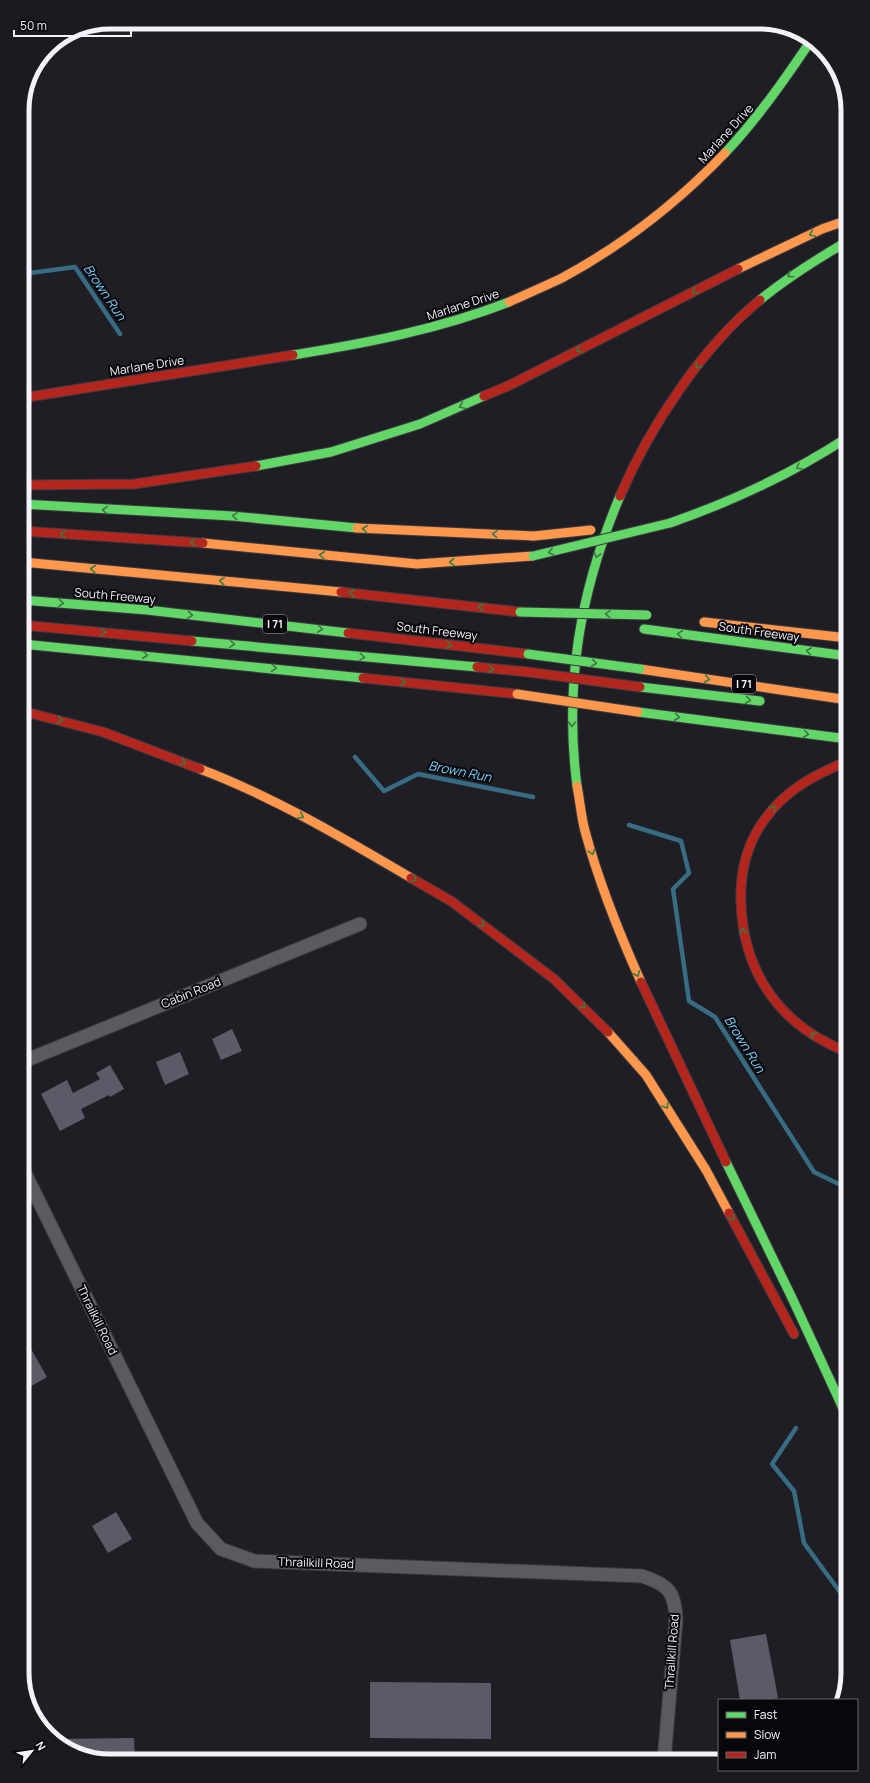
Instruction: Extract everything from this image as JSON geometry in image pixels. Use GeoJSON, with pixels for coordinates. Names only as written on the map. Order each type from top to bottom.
{"type":"FeatureCollection","features":[{"type":"Feature","properties":{"kind":"main road","name":"Marlane Drive"},"geometry":{"type":"LineString","coordinates":[[29,397],[321,350],[398,336],[452,322],[523,297],[597,257],[640,229],[692,187],[712,169],[764,111],[792,73],[808,45]]}},
{"type":"Feature","properties":{"kind":"main road"},"geometry":{"type":"LineString","coordinates":[[29,485],[134,484],[248,468],[331,452],[413,427],[510,385],[761,257],[822,229],[841,222]]}},
{"type":"Feature","properties":{"kind":"main road"},"geometry":{"type":"LineString","coordinates":[[841,245],[817,257],[786,278],[754,304],[728,329],[664,412],[626,479],[601,542],[581,616],[573,676],[572,748],[584,828],[615,921],[659,1024],[820,1355],[841,1403]]}},
{"type":"Feature","properties":{"kind":"main road"},"geometry":{"type":"LineString","coordinates":[[29,531],[196,542],[417,564],[533,556],[670,523],[730,501],[788,473],[841,441]]}},
{"type":"Feature","properties":{"kind":"main road"},"geometry":{"type":"LineString","coordinates":[[29,504],[232,516],[377,530],[534,536],[670,523]]}},
{"type":"Feature","properties":{"kind":"main road","name":"South Freeway"},"geometry":{"type":"LineString","coordinates":[[29,563],[315,589],[605,623]]}},
{"type":"Feature","properties":{"kind":"main road","name":"South Freeway"},"geometry":{"type":"LineString","coordinates":[[29,601],[154,611],[528,654],[841,699]]}},
{"type":"Feature","properties":{"kind":"main road"},"geometry":{"type":"LineString","coordinates":[[520,612],[651,616]]}},
{"type":"Feature","properties":{"kind":"main road"},"geometry":{"type":"LineString","coordinates":[[693,620],[841,637]]}},
{"type":"Feature","properties":{"kind":"main road"},"geometry":{"type":"LineString","coordinates":[[29,626],[528,672],[771,703]]}},
{"type":"Feature","properties":{"kind":"main road","name":"South Freeway"},"geometry":{"type":"LineString","coordinates":[[640,628],[841,655]]}},
{"type":"Feature","properties":{"kind":"main road"},"geometry":{"type":"LineString","coordinates":[[29,645],[145,655],[517,694],[638,712],[841,738]]}},
{"type":"Feature","properties":{"kind":"main road"},"geometry":{"type":"LineString","coordinates":[[29,712],[103,732],[240,784],[348,840],[451,901],[554,979],[600,1023],[646,1075],[706,1170],[797,1339]]}},
{"type":"Feature","properties":{"kind":"main road"},"geometry":{"type":"LineString","coordinates":[[841,763],[827,768],[808,779],[777,803],[764,820],[752,840],[744,859],[739,901],[744,942],[751,964],[762,983],[790,1017],[805,1030],[820,1041],[841,1049]]}},
{"type":"Feature","properties":{"kind":"main road"},"geometry":{"type":"LineString","coordinates":[[820,1381],[841,1418]]}},
{"type":"Feature","properties":{"kind":"street","name":"Cabin Road"},"geometry":{"type":"LineString","coordinates":[[29,1059],[360,924]]}},
{"type":"Feature","properties":{"kind":"street","name":"Thrailkill Road"},"geometry":{"type":"LineString","coordinates":[[29,1182],[196,1523],[221,1549],[238,1556],[254,1560],[642,1576],[658,1581],[670,1591],[675,1602],[676,1620],[665,1754]]}},
{"type":"Feature","properties":{"kind":"building"},"geometry":{"type":"Polygon","coordinates":[[[232,1029],[242,1051],[221,1060],[212,1039],[232,1029]]]}},
{"type":"Feature","properties":{"kind":"building"},"geometry":{"type":"Polygon","coordinates":[[[180,1052],[189,1074],[165,1085],[156,1062],[180,1052]]]}},
{"type":"Feature","properties":{"kind":"building"},"geometry":{"type":"Polygon","coordinates":[[[110,1065],[124,1089],[110,1097],[109,1095],[81,1109],[85,1118],[60,1131],[41,1094],[67,1080],[73,1093],[100,1079],[96,1073],[110,1065]]]}},
{"type":"Feature","properties":{"kind":"building"},"geometry":{"type":"Polygon","coordinates":[[[29,1345],[47,1377],[29,1387],[29,1345]]]}},
{"type":"Feature","properties":{"kind":"building"},"geometry":{"type":"Polygon","coordinates":[[[116,1512],[132,1539],[108,1553],[92,1526],[116,1512]]]}},
{"type":"Feature","properties":{"kind":"building"},"geometry":{"type":"Polygon","coordinates":[[[766,1634],[778,1698],[740,1699],[730,1640],[766,1634]]]}},
{"type":"Feature","properties":{"kind":"building"},"geometry":{"type":"Polygon","coordinates":[[[370,1682],[491,1683],[491,1739],[370,1738],[370,1682]]]}},
{"type":"Feature","properties":{"kind":"building"},"geometry":{"type":"Polygon","coordinates":[[[134,1738],[135,1754],[105,1754],[84,1750],[74,1746],[64,1739],[134,1738]]]}},
{"type":"Feature","properties":{"kind":"waterway","name":"Brown Run"},"geometry":{"type":"LineString","coordinates":[[29,273],[75,267],[120,334]]}},
{"type":"Feature","properties":{"kind":"waterway","name":"Brown Run"},"geometry":{"type":"LineString","coordinates":[[355,757],[384,791],[418,774],[533,797]]}},
{"type":"Feature","properties":{"kind":"waterway","name":"Brown Run"},"geometry":{"type":"LineString","coordinates":[[629,825],[681,841],[689,873],[673,889],[689,1001],[715,1017],[814,1172],[841,1185]]}},
{"type":"Feature","properties":{"kind":"waterway","name":"Brown Run"},"geometry":{"type":"LineString","coordinates":[[796,1428],[772,1464],[794,1491],[804,1543],[841,1593]]}},
{"type":"Feature","properties":{"kind":"traffic: fast"},"geometry":{"type":"LineString","coordinates":[[725,153],[760,112],[808,45]]}},
{"type":"Feature","properties":{"kind":"traffic: fast"},"geometry":{"type":"LineString","coordinates":[[760,300],[803,269],[841,245]]}},
{"type":"Feature","properties":{"kind":"traffic: fast"},"geometry":{"type":"LineString","coordinates":[[293,355],[403,334],[457,320],[509,302]]}},
{"type":"Feature","properties":{"kind":"traffic: fast"},"geometry":{"type":"LineString","coordinates":[[256,466],[331,452],[420,424],[484,396]]}},
{"type":"Feature","properties":{"kind":"traffic: fast"},"geometry":{"type":"LineString","coordinates":[[670,523],[762,486],[784,475],[841,441]]}},
{"type":"Feature","properties":{"kind":"traffic: fast"},"geometry":{"type":"LineString","coordinates":[[577,786],[573,748],[573,711],[574,674],[579,638],[585,603],[595,567],[606,532],[620,496]]}},
{"type":"Feature","properties":{"kind":"traffic: fast"},"geometry":{"type":"LineString","coordinates":[[29,504],[232,516],[357,528]]}},
{"type":"Feature","properties":{"kind":"traffic: fast"},"geometry":{"type":"LineString","coordinates":[[533,556],[670,523]]}},
{"type":"Feature","properties":{"kind":"traffic: fast"},"geometry":{"type":"LineString","coordinates":[[29,601],[147,610],[348,633]]}},
{"type":"Feature","properties":{"kind":"traffic: fast"},"geometry":{"type":"LineString","coordinates":[[520,612],[647,615]]}},
{"type":"Feature","properties":{"kind":"traffic: fast"},"geometry":{"type":"LineString","coordinates":[[644,629],[841,655]]}},
{"type":"Feature","properties":{"kind":"traffic: fast"},"geometry":{"type":"LineString","coordinates":[[192,641],[477,667]]}},
{"type":"Feature","properties":{"kind":"traffic: fast"},"geometry":{"type":"LineString","coordinates":[[29,645],[363,678]]}},
{"type":"Feature","properties":{"kind":"traffic: fast"},"geometry":{"type":"LineString","coordinates":[[528,654],[640,669]]}},
{"type":"Feature","properties":{"kind":"traffic: fast"},"geometry":{"type":"LineString","coordinates":[[640,687],[760,701]]}},
{"type":"Feature","properties":{"kind":"traffic: fast"},"geometry":{"type":"LineString","coordinates":[[638,712],[841,738]]}},
{"type":"Feature","properties":{"kind":"traffic: fast"},"geometry":{"type":"LineString","coordinates":[[726,1162],[793,1300],[841,1404]]}},
{"type":"Feature","properties":{"kind":"traffic: slow"},"geometry":{"type":"LineString","coordinates":[[509,302],[562,278],[628,237],[688,189],[725,153]]}},
{"type":"Feature","properties":{"kind":"traffic: slow"},"geometry":{"type":"LineString","coordinates":[[738,269],[822,229],[841,222]]}},
{"type":"Feature","properties":{"kind":"traffic: slow"},"geometry":{"type":"LineString","coordinates":[[357,528],[534,536]]}},
{"type":"Feature","properties":{"kind":"traffic: slow"},"geometry":{"type":"LineString","coordinates":[[534,536],[591,530]]}},
{"type":"Feature","properties":{"kind":"traffic: slow"},"geometry":{"type":"LineString","coordinates":[[203,543],[417,564],[533,556]]}},
{"type":"Feature","properties":{"kind":"traffic: slow"},"geometry":{"type":"LineString","coordinates":[[29,563],[341,592]]}},
{"type":"Feature","properties":{"kind":"traffic: slow"},"geometry":{"type":"LineString","coordinates":[[704,622],[841,637]]}},
{"type":"Feature","properties":{"kind":"traffic: slow"},"geometry":{"type":"LineString","coordinates":[[640,669],[841,699]]}},
{"type":"Feature","properties":{"kind":"traffic: slow"},"geometry":{"type":"LineString","coordinates":[[517,694],[638,712]]}},
{"type":"Feature","properties":{"kind":"traffic: slow"},"geometry":{"type":"LineString","coordinates":[[200,769],[228,780],[281,805],[334,833],[411,878]]}},
{"type":"Feature","properties":{"kind":"traffic: slow"},"geometry":{"type":"LineString","coordinates":[[577,786],[584,825],[603,889],[641,982]]}},
{"type":"Feature","properties":{"kind":"traffic: slow"},"geometry":{"type":"LineString","coordinates":[[608,1032],[646,1075],[706,1170],[729,1213]]}},
{"type":"Feature","properties":{"kind":"traffic: jam"},"geometry":{"type":"LineString","coordinates":[[484,396],[510,385],[738,269]]}},
{"type":"Feature","properties":{"kind":"traffic: jam"},"geometry":{"type":"LineString","coordinates":[[620,496],[646,443],[679,390],[718,341],[760,300]]}},
{"type":"Feature","properties":{"kind":"traffic: jam"},"geometry":{"type":"LineString","coordinates":[[29,397],[293,355]]}},
{"type":"Feature","properties":{"kind":"traffic: jam"},"geometry":{"type":"LineString","coordinates":[[29,485],[134,484],[256,466]]}},
{"type":"Feature","properties":{"kind":"traffic: jam"},"geometry":{"type":"LineString","coordinates":[[29,531],[203,543]]}},
{"type":"Feature","properties":{"kind":"traffic: jam"},"geometry":{"type":"LineString","coordinates":[[341,592],[520,612]]}},
{"type":"Feature","properties":{"kind":"traffic: jam"},"geometry":{"type":"LineString","coordinates":[[29,626],[192,641]]}},
{"type":"Feature","properties":{"kind":"traffic: jam"},"geometry":{"type":"LineString","coordinates":[[348,633],[528,654]]}},
{"type":"Feature","properties":{"kind":"traffic: jam"},"geometry":{"type":"LineString","coordinates":[[477,667],[528,672]]}},
{"type":"Feature","properties":{"kind":"traffic: jam"},"geometry":{"type":"LineString","coordinates":[[528,672],[640,687]]}},
{"type":"Feature","properties":{"kind":"traffic: jam"},"geometry":{"type":"LineString","coordinates":[[363,678],[517,694]]}},
{"type":"Feature","properties":{"kind":"traffic: jam"},"geometry":{"type":"LineString","coordinates":[[29,713],[103,732],[200,769]]}},
{"type":"Feature","properties":{"kind":"traffic: jam"},"geometry":{"type":"LineString","coordinates":[[841,764],[813,777],[792,791],[765,819],[749,848],[743,869],[741,891],[743,928],[749,952],[758,974],[770,994],[785,1012],[803,1028],[824,1041],[841,1049]]}},
{"type":"Feature","properties":{"kind":"traffic: jam"},"geometry":{"type":"LineString","coordinates":[[411,878],[451,901],[554,979],[608,1032]]}},
{"type":"Feature","properties":{"kind":"traffic: jam"},"geometry":{"type":"LineString","coordinates":[[641,982],[726,1162]]}},
{"type":"Feature","properties":{"kind":"traffic: jam"},"geometry":{"type":"LineString","coordinates":[[729,1213],[794,1334]]}}]}
